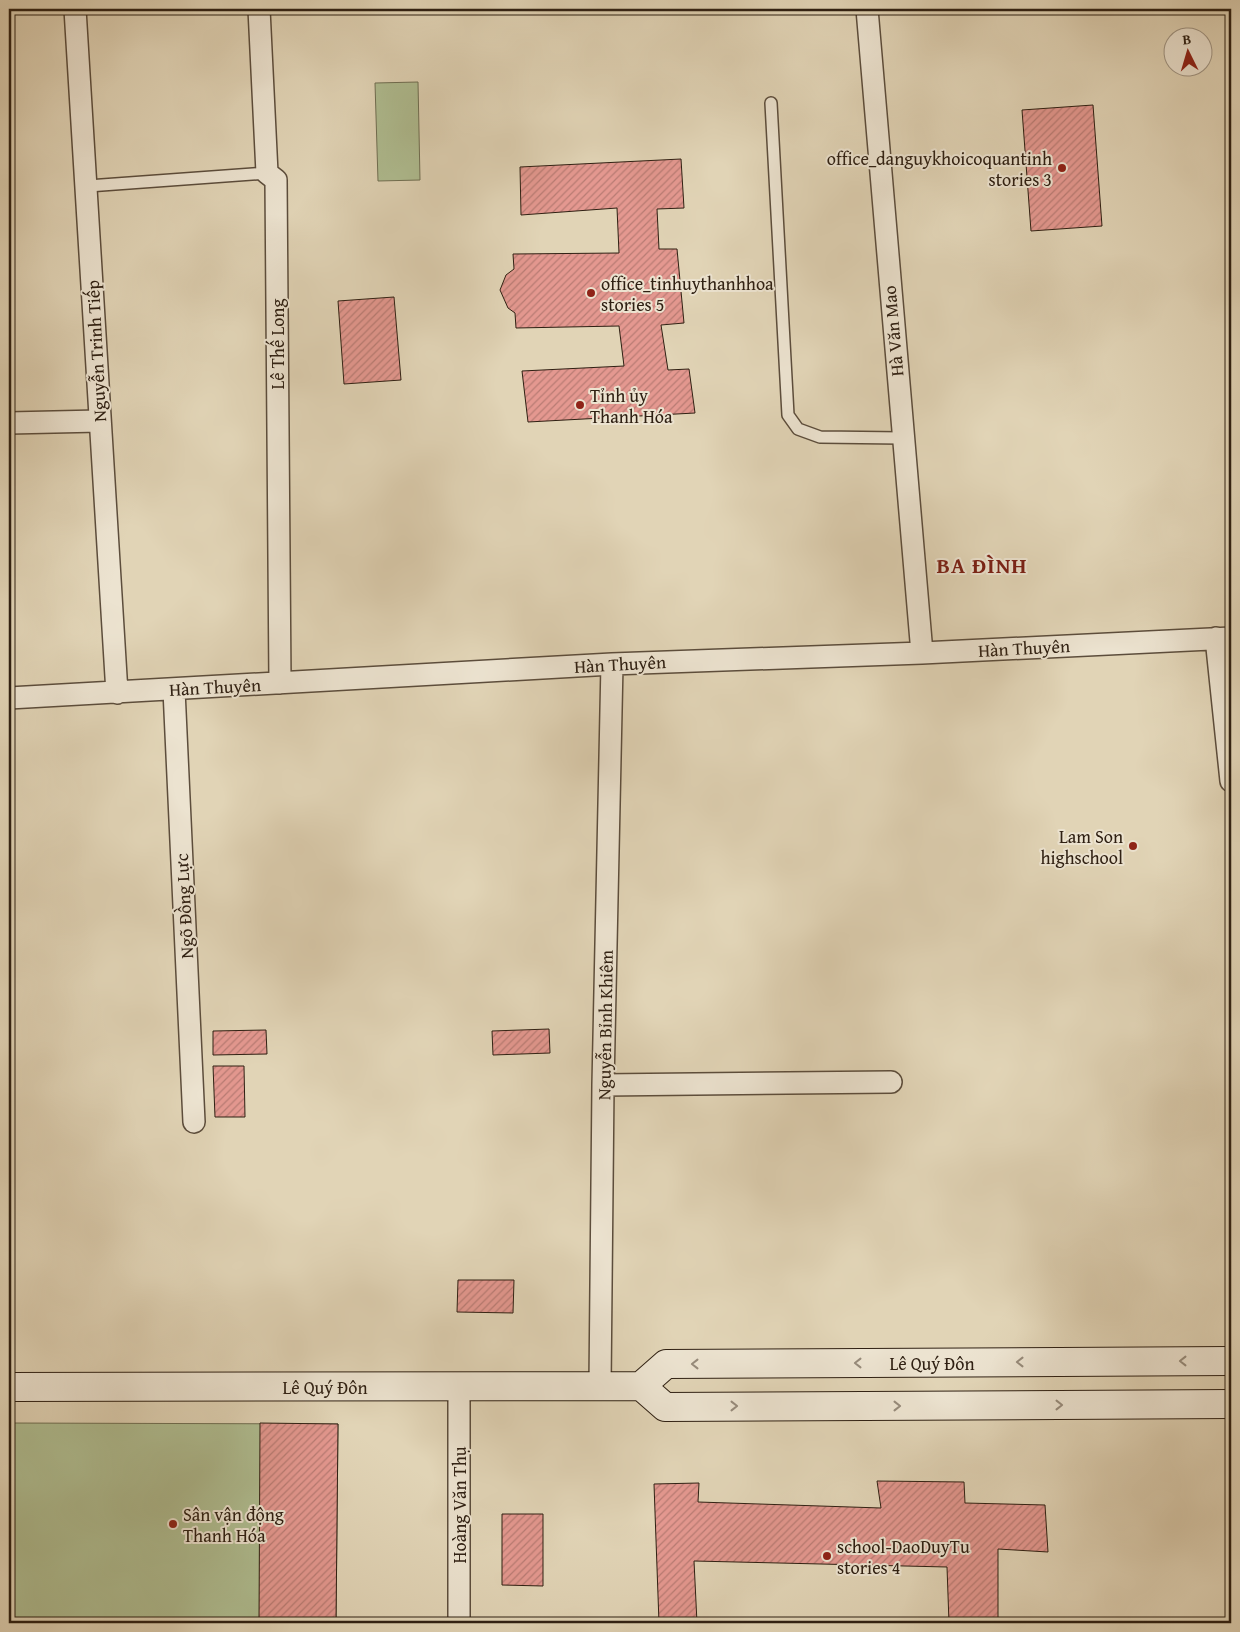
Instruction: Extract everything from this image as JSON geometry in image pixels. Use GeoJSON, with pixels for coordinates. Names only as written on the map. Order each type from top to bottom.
{"type":"FeatureCollection","features":[{"type":"Feature","properties":{"kind":"street","name":"Nguyễn Trinh Tiếp"},"geometry":{"type":"LineString","coordinates":[[76,9],[88,186],[99,422],[117,693]]}},
{"type":"Feature","properties":{"kind":"street","name":"Lê Thế Long"},"geometry":{"type":"LineString","coordinates":[[259,9],[267,173],[276,180],[280,683]]}},
{"type":"Feature","properties":{"kind":"street","name":"Hà Văn Mao"},"geometry":{"type":"LineString","coordinates":[[867,9],[902,438],[922,653]]}},
{"type":"Feature","properties":{"kind":"street"},"geometry":{"type":"LineString","coordinates":[[9,424],[99,422]]}},
{"type":"Feature","properties":{"kind":"street","name":"Hàn Thuyên"},"geometry":{"type":"LineString","coordinates":[[9,698],[612,664],[922,653],[1224,638]]}},
{"type":"Feature","properties":{"kind":"street"},"geometry":{"type":"LineString","coordinates":[[1224,638],[1231,781]]}},
{"type":"Feature","properties":{"kind":"street","name":"Nguyễn Bỉnh Khiêm"},"geometry":{"type":"LineString","coordinates":[[600,1386],[603,1085],[612,664]]}},
{"type":"Feature","properties":{"kind":"street","name":"Ngõ Đồng Lực"},"geometry":{"type":"LineString","coordinates":[[174,690],[194,1122]]}},
{"type":"Feature","properties":{"kind":"street"},"geometry":{"type":"LineString","coordinates":[[603,1085],[890,1082]]}},
{"type":"Feature","properties":{"kind":"street","name":"Lê Quý Đôn"},"geometry":{"type":"LineString","coordinates":[[9,1387],[641,1386],[666,1364],[1231,1361]]}},
{"type":"Feature","properties":{"kind":"street","name":"Hoàng Văn Thụ"},"geometry":{"type":"LineString","coordinates":[[458,1623],[459,1386]]}},
{"type":"Feature","properties":{"kind":"street"},"geometry":{"type":"LineString","coordinates":[[641,1386],[665,1407],[1231,1404]]}},
{"type":"Feature","properties":{"kind":"lane"},"geometry":{"type":"LineString","coordinates":[[770,103],[788,415],[798,429],[820,437],[902,438]]}},
{"type":"Feature","properties":{"kind":"lane"},"geometry":{"type":"LineString","coordinates":[[88,186],[267,173]]}},
{"type":"Feature","properties":{"kind":"green space"},"geometry":{"type":"Polygon","coordinates":[[[418,82],[420,180],[378,181],[375,83],[418,82]]]}},
{"type":"Feature","properties":{"kind":"green space","name":"Sân vận động Thanh Hóa"},"geometry":{"type":"Polygon","coordinates":[[[9,1423],[338,1424],[336,1623],[9,1623],[9,1423]]]}},
{"type":"Feature","properties":{"kind":"building","name":"office_danguykhoicoquantinh stories 3"},"geometry":{"type":"Polygon","coordinates":[[[1093,105],[1102,226],[1031,231],[1022,110],[1093,105]]]}},
{"type":"Feature","properties":{"kind":"building","name":"office_tinhuythanhhoa stories 5"},"geometry":{"type":"Polygon","coordinates":[[[681,159],[684,208],[657,209],[659,249],[677,249],[684,323],[661,325],[668,370],[689,369],[695,413],[528,422],[522,371],[624,366],[619,326],[516,328],[515,313],[508,308],[500,290],[506,275],[514,269],[513,254],[619,253],[617,208],[521,215],[520,167],[681,159]]]}},
{"type":"Feature","properties":{"kind":"building"},"geometry":{"type":"Polygon","coordinates":[[[394,297],[401,380],[344,384],[338,301],[394,297]]]}},
{"type":"Feature","properties":{"kind":"building"},"geometry":{"type":"Polygon","coordinates":[[[549,1029],[550,1053],[493,1055],[492,1031],[549,1029]]]}},
{"type":"Feature","properties":{"kind":"building"},"geometry":{"type":"Polygon","coordinates":[[[266,1030],[267,1054],[213,1055],[213,1031],[266,1030]]]}},
{"type":"Feature","properties":{"kind":"building"},"geometry":{"type":"Polygon","coordinates":[[[213,1066],[244,1066],[245,1117],[215,1117],[213,1066]]]}},
{"type":"Feature","properties":{"kind":"building"},"geometry":{"type":"Polygon","coordinates":[[[458,1280],[514,1280],[513,1313],[457,1312],[458,1280]]]}},
{"type":"Feature","properties":{"kind":"building"},"geometry":{"type":"Polygon","coordinates":[[[260,1423],[338,1424],[336,1623],[259,1623],[260,1423]]]}},
{"type":"Feature","properties":{"kind":"building","name":"school-DaoDuyTu stories 4"},"geometry":{"type":"Polygon","coordinates":[[[877,1481],[964,1482],[965,1503],[1045,1505],[1048,1552],[998,1549],[998,1623],[949,1623],[947,1567],[694,1561],[697,1623],[659,1623],[654,1484],[699,1483],[698,1502],[881,1508],[877,1481]]]}},
{"type":"Feature","properties":{"kind":"building"},"geometry":{"type":"Polygon","coordinates":[[[502,1514],[543,1514],[543,1586],[502,1585],[502,1514]]]}},
{"type":"Feature","properties":{"kind":"place","name":"office_danguykhoicoquantinh stories 3"},"geometry":{"type":"Point","coordinates":[1062,168]}},
{"type":"Feature","properties":{"kind":"place","name":"office_tinhuythanhhoa stories 5"},"geometry":{"type":"Point","coordinates":[591,293]}},
{"type":"Feature","properties":{"kind":"place","name":"Tỉnh ủy Thanh Hóa"},"geometry":{"type":"Point","coordinates":[580,405]}},
{"type":"Feature","properties":{"kind":"place","name":"Lam Son highschool"},"geometry":{"type":"Point","coordinates":[1133,846]}},
{"type":"Feature","properties":{"kind":"place","name":"Sân vận động Thanh Hóa"},"geometry":{"type":"Point","coordinates":[173,1524]}},
{"type":"Feature","properties":{"kind":"place","name":"school-DaoDuyTu stories 4"},"geometry":{"type":"Point","coordinates":[827,1556]}},
{"type":"Feature","properties":{"kind":"district","name":"BA ĐÌNH"},"geometry":{"type":"Point","coordinates":[982,565]}}]}
